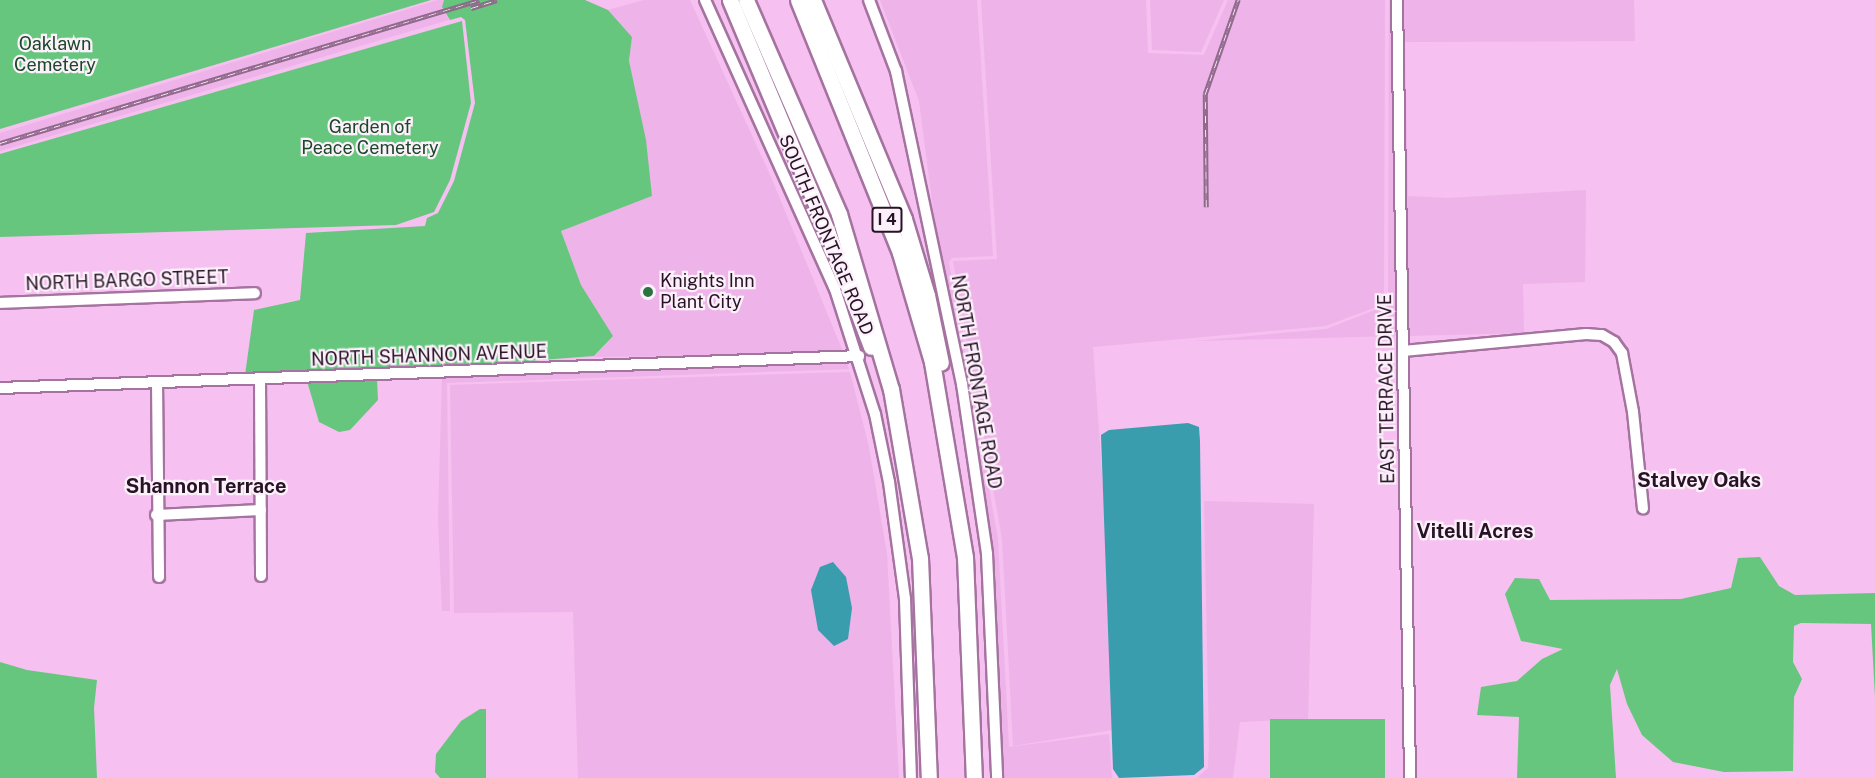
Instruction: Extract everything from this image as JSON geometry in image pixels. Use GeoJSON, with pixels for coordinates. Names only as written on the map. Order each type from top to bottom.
{"type":"FeatureCollection","features":[{"type":"Feature","properties":{"kind":"highway"},"geometry":{"type":"LineString","coordinates":[[730,0],[827,231],[897,417]]}},
{"type":"Feature","properties":{"kind":"highway","name":"I 4"},"geometry":{"type":"LineString","coordinates":[[746,0],[839,214],[872,318],[897,417],[920,558],[929,778]]}},
{"type":"Feature","properties":{"kind":"highway","name":"I 4"},"geometry":{"type":"LineString","coordinates":[[798,0],[900,253],[932,362],[950,450],[969,615],[974,778]]}},
{"type":"Feature","properties":{"kind":"highway"},"geometry":{"type":"LineString","coordinates":[[813,0],[917,258],[944,381],[950,450]]}},
{"type":"Feature","properties":{"kind":"street","name":"SOUTH FRONTAGE ROAD"},"geometry":{"type":"LineString","coordinates":[[705,0],[819,249],[859,356],[877,425],[898,535],[905,599],[911,778]]}},
{"type":"Feature","properties":{"kind":"street","name":"NORTH FRONTAGE ROAD"},"geometry":{"type":"LineString","coordinates":[[869,0],[896,70],[963,384],[987,554],[997,778]]}},
{"type":"Feature","properties":{"kind":"street","name":"EAST TERRACE DRIVE"},"geometry":{"type":"LineString","coordinates":[[1397,0],[1410,778]]}},
{"type":"Feature","properties":{"kind":"street","name":"NORTH BARGO STREET"},"geometry":{"type":"LineString","coordinates":[[0,303],[255,293]]}},
{"type":"Feature","properties":{"kind":"street"},"geometry":{"type":"LineString","coordinates":[[1403,351],[1586,334],[1602,335],[1614,342],[1622,354],[1633,412],[1643,508]]}},
{"type":"Feature","properties":{"kind":"street","name":"NORTH SHANNON AVENUE"},"geometry":{"type":"LineString","coordinates":[[0,388],[859,356]]}},
{"type":"Feature","properties":{"kind":"street"},"geometry":{"type":"LineString","coordinates":[[260,379],[261,576]]}},
{"type":"Feature","properties":{"kind":"street"},"geometry":{"type":"LineString","coordinates":[[156,382],[156,514],[159,577]]}},
{"type":"Feature","properties":{"kind":"street"},"geometry":{"type":"LineString","coordinates":[[156,514],[261,510]]}},
{"type":"Feature","properties":{"kind":"shaded area"},"geometry":{"type":"Polygon","coordinates":[[[444,0],[442,7],[449,20],[0,151],[0,133],[444,0]]]}},
{"type":"Feature","properties":{"kind":"shaded area"},"geometry":{"type":"Polygon","coordinates":[[[644,0],[690,0],[771,177],[844,354],[594,357],[613,336],[581,285],[561,231],[652,196],[629,61],[632,37],[608,10],[644,0]]]}},
{"type":"Feature","properties":{"kind":"shaded area"},"geometry":{"type":"Polygon","coordinates":[[[880,0],[977,0],[993,256],[952,258],[949,262],[998,539],[1009,747],[1109,734],[1112,778],[1002,778],[992,553],[967,383],[936,231],[919,101],[880,0]]]}},
{"type":"Feature","properties":{"kind":"shaded area"},"geometry":{"type":"Polygon","coordinates":[[[981,0],[1146,0],[1148,53],[1204,55],[1228,0],[1385,0],[1384,304],[1326,326],[1093,347],[1109,572],[1112,730],[1013,746],[1002,539],[953,261],[997,259],[981,0]]]}},
{"type":"Feature","properties":{"kind":"shaded area"},"geometry":{"type":"Polygon","coordinates":[[[1150,0],[1224,0],[1201,52],[1152,50],[1150,0]]]}},
{"type":"Feature","properties":{"kind":"shaded area"},"geometry":{"type":"Polygon","coordinates":[[[1389,0],[1392,0],[1398,336],[1194,341],[1326,329],[1388,305],[1389,0]]]}},
{"type":"Feature","properties":{"kind":"shaded area"},"geometry":{"type":"Polygon","coordinates":[[[1401,0],[1634,0],[1635,41],[1405,42],[1408,196],[1448,198],[1586,190],[1585,282],[1523,284],[1524,333],[1407,336],[1401,0]]]}},
{"type":"Feature","properties":{"kind":"shaded area"},"geometry":{"type":"Polygon","coordinates":[[[847,363],[849,369],[447,383],[450,611],[442,611],[438,520],[442,376],[847,363]]]}},
{"type":"Feature","properties":{"kind":"shaded area"},"geometry":{"type":"Polygon","coordinates":[[[850,372],[869,447],[887,554],[899,778],[578,778],[573,612],[454,613],[450,385],[850,372]]]}},
{"type":"Feature","properties":{"kind":"shaded area"},"geometry":{"type":"Polygon","coordinates":[[[1188,423],[1199,427],[1200,441],[1204,767],[1194,775],[1119,778],[1113,769],[1101,435],[1109,430],[1188,423]]]}},
{"type":"Feature","properties":{"kind":"shaded area"},"geometry":{"type":"Polygon","coordinates":[[[1204,501],[1314,504],[1308,719],[1240,722],[1233,778],[1197,778],[1208,768],[1209,742],[1204,501]]]}},
{"type":"Feature","properties":{"kind":"shaded area"},"geometry":{"type":"Polygon","coordinates":[[[833,562],[846,577],[852,608],[848,639],[834,646],[818,630],[811,590],[820,567],[833,562]]]}},
{"type":"Feature","properties":{"kind":"green space","name":"Oaklawn Cemetery"},"geometry":{"type":"Polygon","coordinates":[[[0,0],[431,0],[0,129],[0,0]]]}},
{"type":"Feature","properties":{"kind":"green space"},"geometry":{"type":"Polygon","coordinates":[[[444,0],[585,0],[608,10],[632,37],[629,61],[646,140],[652,196],[561,231],[581,285],[613,336],[594,356],[433,368],[245,375],[254,310],[300,300],[306,233],[425,226],[427,218],[438,213],[454,181],[475,103],[465,20],[461,17],[450,20],[442,7],[444,0]]]}},
{"type":"Feature","properties":{"kind":"green space","name":"Garden of Peace Cemetery"},"geometry":{"type":"Polygon","coordinates":[[[462,21],[471,103],[450,180],[434,212],[396,225],[0,237],[0,154],[462,21]]]}},
{"type":"Feature","properties":{"kind":"green space"},"geometry":{"type":"Polygon","coordinates":[[[377,379],[378,400],[350,430],[339,432],[319,422],[307,381],[377,379]]]}},
{"type":"Feature","properties":{"kind":"green space"},"geometry":{"type":"Polygon","coordinates":[[[1760,557],[1779,586],[1795,595],[1875,593],[1875,697],[1871,624],[1801,623],[1794,626],[1793,662],[1802,679],[1794,697],[1793,771],[1724,772],[1673,762],[1642,735],[1627,704],[1617,669],[1610,685],[1616,778],[1517,778],[1519,717],[1477,715],[1481,687],[1517,681],[1542,659],[1563,649],[1521,641],[1505,594],[1515,578],[1539,579],[1550,600],[1681,599],[1731,588],[1738,558],[1760,557]]]}},
{"type":"Feature","properties":{"kind":"green space"},"geometry":{"type":"Polygon","coordinates":[[[0,662],[27,670],[97,680],[94,708],[97,778],[0,778],[0,662]]]}},
{"type":"Feature","properties":{"kind":"green space"},"geometry":{"type":"Polygon","coordinates":[[[480,709],[486,709],[486,778],[440,778],[435,772],[436,754],[461,721],[480,709]]]}},
{"type":"Feature","properties":{"kind":"green space"},"geometry":{"type":"Polygon","coordinates":[[[1270,719],[1385,719],[1385,778],[1270,778],[1270,719]]]}},
{"type":"Feature","properties":{"kind":"railway"},"geometry":{"type":"LineString","coordinates":[[0,143],[479,0]]}},
{"type":"Feature","properties":{"kind":"railway"},"geometry":{"type":"LineString","coordinates":[[471,8],[497,0]]}},
{"type":"Feature","properties":{"kind":"railway"},"geometry":{"type":"LineString","coordinates":[[1206,207],[1205,94],[1238,0]]}},
{"type":"Feature","properties":{"kind":"place","name":"Knights Inn Plant City"},"geometry":{"type":"Point","coordinates":[648,292]}},
{"type":"Feature","properties":{"kind":"district","name":"Stalvey Oaks"},"geometry":{"type":"Point","coordinates":[1699,480]}},
{"type":"Feature","properties":{"kind":"district","name":"Shannon Terrace"},"geometry":{"type":"Point","coordinates":[206,486]}},
{"type":"Feature","properties":{"kind":"district","name":"Vitelli Acres"},"geometry":{"type":"Point","coordinates":[1475,531]}}]}
